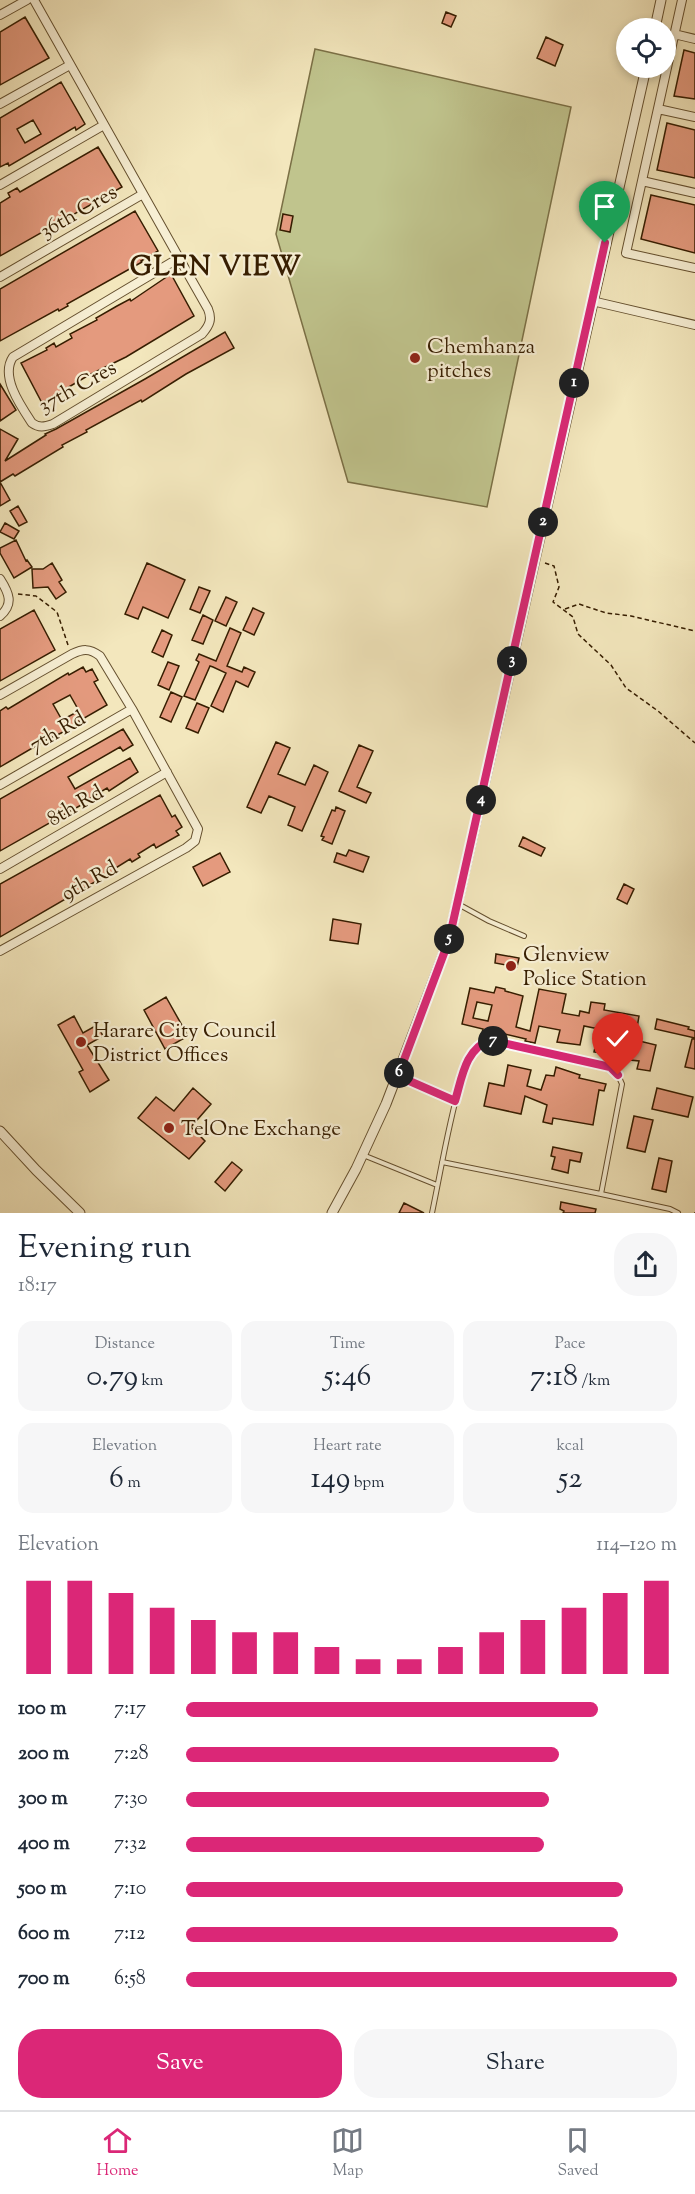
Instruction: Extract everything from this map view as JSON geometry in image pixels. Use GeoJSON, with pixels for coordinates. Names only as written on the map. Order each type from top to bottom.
{"type":"FeatureCollection","features":[{"type":"Feature","properties":{"kind":"street"},"geometry":{"type":"LineString","coordinates":[[0,15],[27,0]]}},
{"type":"Feature","properties":{"kind":"street"},"geometry":{"type":"LineString","coordinates":[[34,0],[179,258]]}},
{"type":"Feature","properties":{"kind":"street"},"geometry":{"type":"LineString","coordinates":[[657,18],[661,0]]}},
{"type":"Feature","properties":{"kind":"street"},"geometry":{"type":"LineString","coordinates":[[676,26],[682,0]]}},
{"type":"Feature","properties":{"kind":"street"},"geometry":{"type":"LineString","coordinates":[[676,34],[695,39]]}},
{"type":"Feature","properties":{"kind":"street"},"geometry":{"type":"LineString","coordinates":[[0,104],[70,65]]}},
{"type":"Feature","properties":{"kind":"street"},"geometry":{"type":"LineString","coordinates":[[332,1213],[363,1155],[398,1076],[449,940],[644,78]]}},
{"type":"Feature","properties":{"kind":"street"},"geometry":{"type":"LineString","coordinates":[[665,78],[626,253],[695,268]]}},
{"type":"Feature","properties":{"kind":"street"},"geometry":{"type":"LineString","coordinates":[[658,109],[695,117]]}},
{"type":"Feature","properties":{"kind":"street"},"geometry":{"type":"LineString","coordinates":[[0,185],[104,125]]}},
{"type":"Feature","properties":{"kind":"street"},"geometry":{"type":"LineString","coordinates":[[642,181],[695,193]]}},
{"type":"Feature","properties":{"kind":"street","name":"36th Cres"},"geometry":{"type":"LineString","coordinates":[[0,277],[143,194]]}},
{"type":"Feature","properties":{"kind":"street","name":"37th Cres"},"geometry":{"type":"LineString","coordinates":[[179,258],[211,316],[208,327],[202,334],[52,424],[37,427],[32,423],[6,378],[7,363],[13,357],[179,258]]}},
{"type":"Feature","properties":{"kind":"street"},"geometry":{"type":"LineString","coordinates":[[592,301],[695,325]]}},
{"type":"Feature","properties":{"kind":"street"},"geometry":{"type":"LineString","coordinates":[[0,579],[10,600],[8,608],[0,616]]}},
{"type":"Feature","properties":{"kind":"street"},"geometry":{"type":"LineString","coordinates":[[0,695],[72,654],[84,649],[93,651],[100,656],[167,772]]}},
{"type":"Feature","properties":{"kind":"street","name":"7th Rd"},"geometry":{"type":"LineString","coordinates":[[0,784],[132,709]]}},
{"type":"Feature","properties":{"kind":"street","name":"9th Rd"},"geometry":{"type":"LineString","coordinates":[[0,951],[195,841],[198,829],[196,822],[167,772]]}},
{"type":"Feature","properties":{"kind":"street","name":"8th Rd"},"geometry":{"type":"LineString","coordinates":[[0,869],[167,772]]}},
{"type":"Feature","properties":{"kind":"street"},"geometry":{"type":"LineString","coordinates":[[0,1131],[80,1213]]}},
{"type":"Feature","properties":{"kind":"lane"},"geometry":{"type":"LineString","coordinates":[[458,903],[489,921],[524,936]]}},
{"type":"Feature","properties":{"kind":"lane"},"geometry":{"type":"LineString","coordinates":[[432,1213],[455,1101],[465,1067],[473,1050],[490,1040],[610,1067],[618,1075],[622,1084],[601,1194]]}},
{"type":"Feature","properties":{"kind":"lane"},"geometry":{"type":"LineString","coordinates":[[398,1076],[455,1101]]}},
{"type":"Feature","properties":{"kind":"lane"},"geometry":{"type":"LineString","coordinates":[[363,1155],[438,1185]]}},
{"type":"Feature","properties":{"kind":"lane"},"geometry":{"type":"LineString","coordinates":[[442,1162],[601,1194],[670,1209],[678,1213]]}},
{"type":"Feature","properties":{"kind":"path"},"geometry":{"type":"LineString","coordinates":[[535,560],[554,566],[559,587],[554,602],[573,617],[578,634],[610,665],[626,688],[658,711],[695,743]]}},
{"type":"Feature","properties":{"kind":"path"},"geometry":{"type":"LineString","coordinates":[[8,592],[36,596],[57,612],[72,654]]}},
{"type":"Feature","properties":{"kind":"path"},"geometry":{"type":"LineString","coordinates":[[564,609],[579,604],[606,613],[631,616],[695,631]]}},
{"type":"Feature","properties":{"kind":"green space","name":"Chemhanza pitches"},"geometry":{"type":"Polygon","coordinates":[[[315,49],[571,107],[487,507],[348,482],[276,234],[315,49]]]}},
{"type":"Feature","properties":{"kind":"building"},"geometry":{"type":"Polygon","coordinates":[[[446,12],[456,16],[451,27],[442,23],[446,12]]]}},
{"type":"Feature","properties":{"kind":"building"},"geometry":{"type":"Polygon","coordinates":[[[25,17],[49,58],[0,85],[0,32],[25,17]]]}},
{"type":"Feature","properties":{"kind":"building"},"geometry":{"type":"Polygon","coordinates":[[[546,37],[563,45],[555,66],[537,58],[546,37]]]}},
{"type":"Feature","properties":{"kind":"building"},"geometry":{"type":"Polygon","coordinates":[[[684,50],[695,53],[695,99],[674,96],[684,50]]]}},
{"type":"Feature","properties":{"kind":"building"},"geometry":{"type":"Polygon","coordinates":[[[61,82],[85,124],[76,130],[75,127],[9,166],[8,163],[0,167],[0,118],[61,82]],[[33,120],[17,129],[25,143],[41,134],[33,120]]]}},
{"type":"Feature","properties":{"kind":"building"},"geometry":{"type":"Polygon","coordinates":[[[667,123],[695,130],[695,178],[657,170],[667,123]]]}},
{"type":"Feature","properties":{"kind":"building"},"geometry":{"type":"Polygon","coordinates":[[[98,147],[122,187],[0,256],[0,203],[10,197],[8,193],[17,188],[20,192],[98,147]]]}},
{"type":"Feature","properties":{"kind":"building"},"geometry":{"type":"Polygon","coordinates":[[[651,195],[695,205],[695,253],[641,239],[651,195]]]}},
{"type":"Feature","properties":{"kind":"building"},"geometry":{"type":"Polygon","coordinates":[[[135,211],[158,251],[67,304],[68,306],[59,311],[58,309],[0,341],[0,289],[135,211]]]}},
{"type":"Feature","properties":{"kind":"building"},"geometry":{"type":"Polygon","coordinates":[[[283,214],[293,216],[290,232],[280,230],[283,214]]]}},
{"type":"Feature","properties":{"kind":"building"},"geometry":{"type":"Polygon","coordinates":[[[171,274],[194,316],[126,357],[89,375],[42,403],[21,363],[47,350],[46,348],[54,343],[56,347],[72,338],[70,334],[117,306],[130,299],[131,301],[171,274]]]}},
{"type":"Feature","properties":{"kind":"building"},"geometry":{"type":"Polygon","coordinates":[[[225,332],[234,348],[186,374],[142,402],[141,400],[86,430],[87,432],[62,445],[63,447],[15,476],[13,474],[0,482],[0,429],[18,439],[5,461],[45,434],[225,332]]]}},
{"type":"Feature","properties":{"kind":"building"},"geometry":{"type":"Polygon","coordinates":[[[0,384],[16,410],[0,421],[0,384]]]}},
{"type":"Feature","properties":{"kind":"building"},"geometry":{"type":"Polygon","coordinates":[[[0,482],[10,500],[0,506],[0,482]]]}},
{"type":"Feature","properties":{"kind":"building"},"geometry":{"type":"Polygon","coordinates":[[[18,506],[27,522],[19,526],[10,511],[18,506]]]}},
{"type":"Feature","properties":{"kind":"building"},"geometry":{"type":"Polygon","coordinates":[[[5,523],[19,531],[14,539],[0,532],[5,523]]]}},
{"type":"Feature","properties":{"kind":"building"},"geometry":{"type":"Polygon","coordinates":[[[16,540],[26,561],[32,567],[14,578],[0,553],[0,548],[16,540]]]}},
{"type":"Feature","properties":{"kind":"building"},"geometry":{"type":"Polygon","coordinates":[[[52,563],[62,580],[59,582],[66,592],[56,599],[48,587],[33,588],[32,569],[43,569],[52,563]]]}},
{"type":"Feature","properties":{"kind":"building"},"geometry":{"type":"Polygon","coordinates":[[[147,563],[185,580],[168,618],[143,607],[138,619],[125,614],[147,563]]]}},
{"type":"Feature","properties":{"kind":"building"},"geometry":{"type":"Polygon","coordinates":[[[199,587],[210,591],[200,613],[190,609],[199,587]]]}},
{"type":"Feature","properties":{"kind":"building"},"geometry":{"type":"Polygon","coordinates":[[[226,597],[237,602],[226,626],[215,621],[226,597]]]}},
{"type":"Feature","properties":{"kind":"building"},"geometry":{"type":"Polygon","coordinates":[[[253,608],[264,613],[254,635],[243,630],[253,608]]]}},
{"type":"Feature","properties":{"kind":"building"},"geometry":{"type":"Polygon","coordinates":[[[34,610],[55,650],[0,681],[0,629],[34,610]]]}},
{"type":"Feature","properties":{"kind":"building"},"geometry":{"type":"Polygon","coordinates":[[[203,615],[213,620],[203,644],[192,640],[203,615]]]}},
{"type":"Feature","properties":{"kind":"building"},"geometry":{"type":"Polygon","coordinates":[[[230,628],[241,633],[227,666],[242,672],[244,667],[255,672],[248,687],[236,681],[223,712],[211,706],[226,673],[213,667],[210,666],[195,700],[184,696],[199,662],[196,660],[199,654],[216,661],[230,628]]]}},
{"type":"Feature","properties":{"kind":"building"},"geometry":{"type":"Polygon","coordinates":[[[162,630],[172,635],[163,657],[152,652],[162,630]]]}},
{"type":"Feature","properties":{"kind":"building"},"geometry":{"type":"Polygon","coordinates":[[[168,662],[179,666],[169,690],[158,685],[168,662]]]}},
{"type":"Feature","properties":{"kind":"building"},"geometry":{"type":"Polygon","coordinates":[[[83,667],[86,672],[92,669],[98,680],[94,682],[107,705],[79,721],[80,723],[72,728],[46,740],[0,767],[0,711],[6,707],[8,709],[68,673],[69,675],[83,667]],[[70,695],[53,704],[62,720],[79,711],[70,695]]]}},
{"type":"Feature","properties":{"kind":"building"},"geometry":{"type":"Polygon","coordinates":[[[171,692],[182,697],[171,722],[160,717],[171,692]]]}},
{"type":"Feature","properties":{"kind":"building"},"geometry":{"type":"Polygon","coordinates":[[[197,703],[209,708],[198,733],[186,728],[197,703]]]}},
{"type":"Feature","properties":{"kind":"building"},"geometry":{"type":"Polygon","coordinates":[[[123,729],[133,745],[123,751],[120,747],[68,777],[75,789],[130,758],[138,772],[109,791],[107,788],[0,851],[0,799],[123,729]]]}},
{"type":"Feature","properties":{"kind":"building"},"geometry":{"type":"Polygon","coordinates":[[[276,742],[290,748],[278,774],[305,785],[314,765],[328,772],[302,831],[288,825],[295,807],[269,796],[261,813],[247,807],[276,742]]]}},
{"type":"Feature","properties":{"kind":"building"},"geometry":{"type":"Polygon","coordinates":[[[359,745],[373,751],[357,787],[371,793],[366,803],[339,791],[359,745]]]}},
{"type":"Feature","properties":{"kind":"building"},"geometry":{"type":"Polygon","coordinates":[[[160,795],[172,817],[175,815],[182,827],[176,831],[179,835],[156,848],[154,844],[138,854],[140,857],[132,862],[130,859],[114,869],[116,872],[0,937],[0,884],[160,795]]]}},
{"type":"Feature","properties":{"kind":"building"},"geometry":{"type":"Polygon","coordinates":[[[336,807],[345,811],[332,844],[322,840],[324,837],[321,836],[332,810],[335,811],[336,807]]]}},
{"type":"Feature","properties":{"kind":"building"},"geometry":{"type":"Polygon","coordinates":[[[523,837],[545,848],[541,856],[519,846],[523,837]]]}},
{"type":"Feature","properties":{"kind":"building"},"geometry":{"type":"Polygon","coordinates":[[[349,850],[369,857],[363,872],[334,862],[337,853],[346,856],[349,850]]]}},
{"type":"Feature","properties":{"kind":"building"},"geometry":{"type":"Polygon","coordinates":[[[220,853],[230,872],[203,886],[193,867],[220,853]]]}},
{"type":"Feature","properties":{"kind":"building"},"geometry":{"type":"Polygon","coordinates":[[[624,884],[634,889],[627,904],[617,899],[624,884]]]}},
{"type":"Feature","properties":{"kind":"building"},"geometry":{"type":"Polygon","coordinates":[[[333,919],[361,924],[358,944],[330,940],[333,919]]]}},
{"type":"Feature","properties":{"kind":"building"},"geometry":{"type":"Polygon","coordinates":[[[496,954],[519,958],[517,967],[495,963],[496,954]]]}},
{"type":"Feature","properties":{"kind":"building"},"geometry":{"type":"Polygon","coordinates":[[[496,987],[523,996],[516,1027],[530,1031],[539,989],[566,994],[562,1013],[579,1016],[580,1011],[589,1013],[591,1002],[605,1004],[604,1010],[639,1016],[635,1040],[656,1045],[650,1071],[637,1069],[639,1061],[630,1060],[633,1041],[610,1037],[607,1054],[594,1052],[599,1029],[584,1026],[580,1045],[557,1042],[560,1030],[539,1026],[535,1043],[492,1031],[491,1035],[482,1033],[483,1029],[462,1024],[470,988],[494,993],[496,987]],[[477,1002],[473,1018],[488,1021],[492,1005],[477,1002]]]}},
{"type":"Feature","properties":{"kind":"building"},"geometry":{"type":"Polygon","coordinates":[[[166,997],[188,1036],[165,1049],[144,1010],[166,997]]]}},
{"type":"Feature","properties":{"kind":"building"},"geometry":{"type":"Polygon","coordinates":[[[74,1016],[83,1033],[97,1025],[103,1036],[87,1045],[109,1080],[90,1092],[79,1072],[83,1070],[58,1025],[74,1016]]]}},
{"type":"Feature","properties":{"kind":"building"},"geometry":{"type":"Polygon","coordinates":[[[657,1019],[689,1027],[688,1029],[695,1031],[695,1038],[655,1029],[657,1019]]]}},
{"type":"Feature","properties":{"kind":"building"},"geometry":{"type":"Polygon","coordinates":[[[692,1039],[695,1039],[695,1069],[685,1067],[692,1039]]]}},
{"type":"Feature","properties":{"kind":"building"},"geometry":{"type":"Polygon","coordinates":[[[508,1065],[531,1070],[527,1086],[541,1090],[546,1075],[554,1076],[556,1067],[580,1075],[579,1078],[606,1084],[604,1091],[599,1090],[593,1125],[553,1118],[552,1124],[543,1122],[547,1105],[525,1096],[521,1114],[484,1106],[489,1083],[504,1086],[508,1065]]]}},
{"type":"Feature","properties":{"kind":"building"},"geometry":{"type":"Polygon","coordinates":[[[193,1088],[211,1104],[191,1127],[205,1141],[189,1159],[138,1118],[156,1097],[174,1111],[193,1088]]]}},
{"type":"Feature","properties":{"kind":"building"},"geometry":{"type":"Polygon","coordinates":[[[657,1088],[693,1097],[688,1117],[652,1109],[657,1088]]]}},
{"type":"Feature","properties":{"kind":"building"},"geometry":{"type":"Polygon","coordinates":[[[634,1116],[653,1120],[645,1152],[627,1148],[634,1116]]]}},
{"type":"Feature","properties":{"kind":"building"},"geometry":{"type":"Polygon","coordinates":[[[553,1147],[582,1153],[580,1162],[570,1160],[568,1173],[552,1169],[555,1157],[551,1156],[553,1147]]]}},
{"type":"Feature","properties":{"kind":"building"},"geometry":{"type":"Polygon","coordinates":[[[659,1158],[672,1161],[666,1192],[652,1189],[659,1158]]]}},
{"type":"Feature","properties":{"kind":"building"},"geometry":{"type":"Polygon","coordinates":[[[232,1162],[242,1170],[225,1191],[215,1182],[232,1162]]]}},
{"type":"Feature","properties":{"kind":"building"},"geometry":{"type":"Polygon","coordinates":[[[561,1202],[596,1209],[595,1213],[563,1213],[564,1211],[560,1209],[561,1202]]]}},
{"type":"Feature","properties":{"kind":"building"},"geometry":{"type":"Polygon","coordinates":[[[404,1203],[424,1213],[399,1213],[404,1203]]]}},
{"type":"Feature","properties":{"kind":"place","name":"Chemhanza pitches"},"geometry":{"type":"Point","coordinates":[415,358]}},
{"type":"Feature","properties":{"kind":"place","name":"Glenview Police Station"},"geometry":{"type":"Point","coordinates":[511,966]}},
{"type":"Feature","properties":{"kind":"place","name":"Harare City Council District Offices"},"geometry":{"type":"Point","coordinates":[81,1042]}},
{"type":"Feature","properties":{"kind":"place","name":"TelOne Exchange"},"geometry":{"type":"Point","coordinates":[169,1128]}},
{"type":"Feature","properties":{"kind":"district","name":"GLEN VIEW"},"geometry":{"type":"Point","coordinates":[216,266]}},
{"type":"Feature","properties":{"kind":"route"},"geometry":{"type":"LineString","coordinates":[[605,243],[449,940],[398,1076],[455,1101],[465,1067],[473,1050],[490,1040],[610,1067],[618,1075]]}}]}
